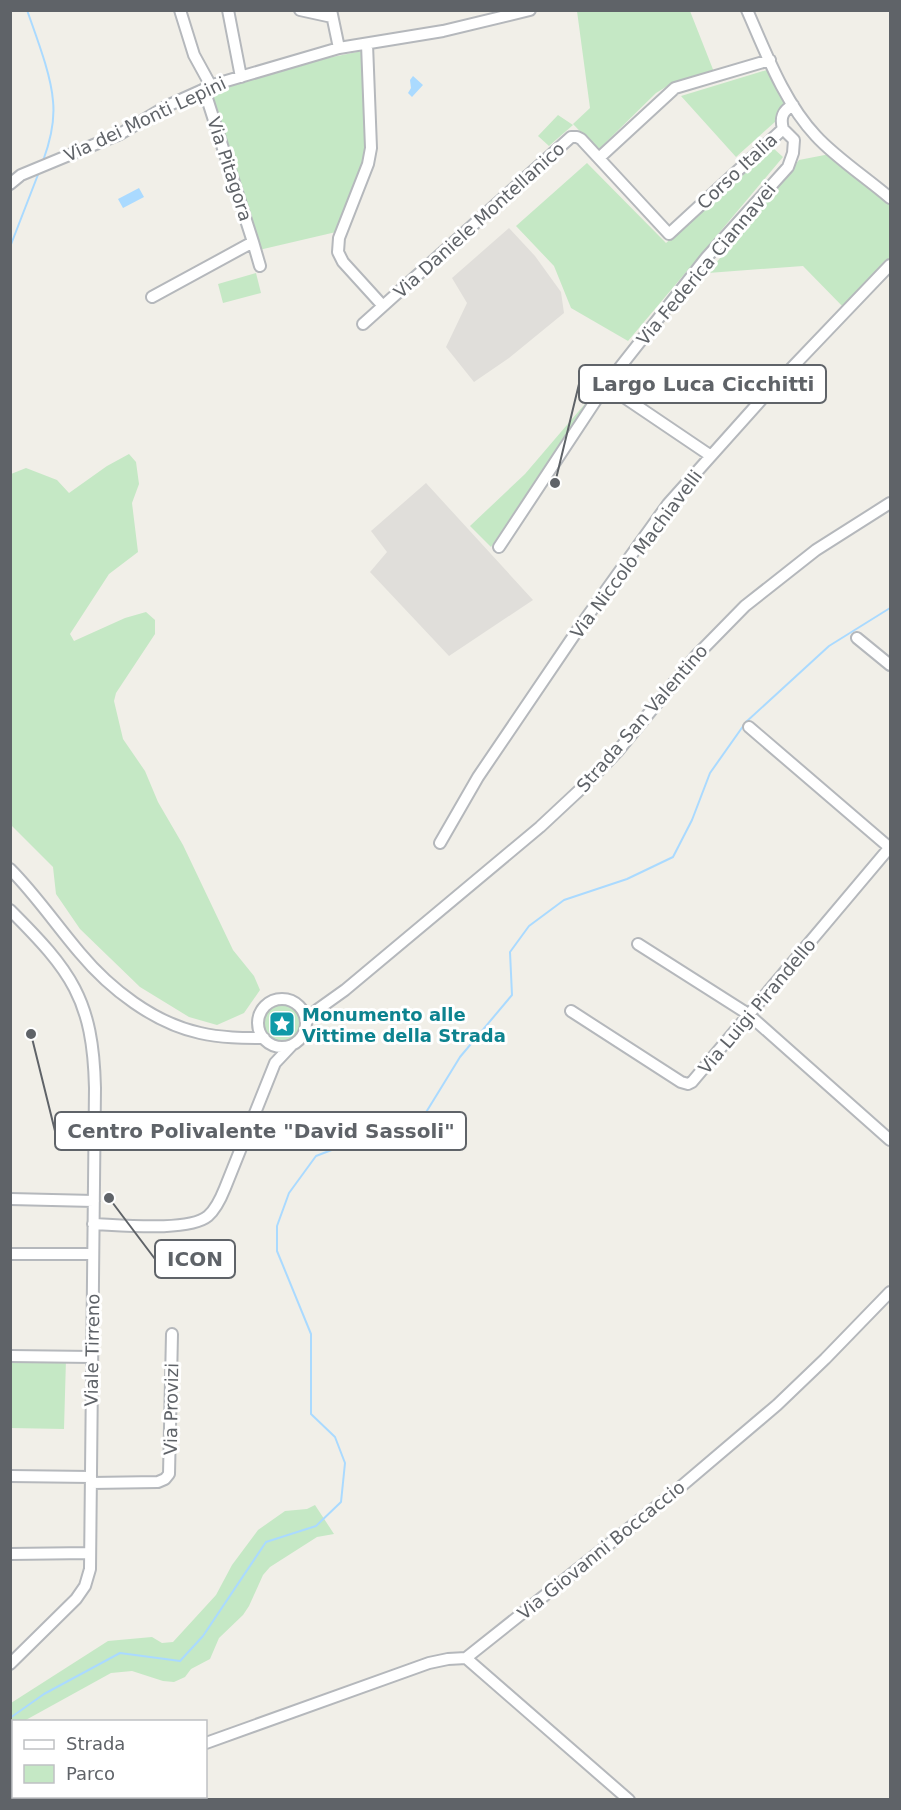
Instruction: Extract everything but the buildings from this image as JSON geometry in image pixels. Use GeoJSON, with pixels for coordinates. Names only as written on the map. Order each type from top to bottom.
{"type":"FeatureCollection","features":[{"type":"Feature","properties":{"kind":"street","name":"Via Pitagora"},"geometry":{"type":"LineString","coordinates":[[152,297],[253,242],[208,87],[194,55],[180,10]]}},
{"type":"Feature","properties":{"kind":"street"},"geometry":{"type":"LineString","coordinates":[[228,10],[241,77]]}},
{"type":"Feature","properties":{"kind":"street"},"geometry":{"type":"LineString","coordinates":[[300,10],[332,14],[339,48]]}},
{"type":"Feature","properties":{"kind":"street","name":"Via dei Monti Lepini"},"geometry":{"type":"LineString","coordinates":[[10,184],[21,175],[126,131],[167,106],[208,87],[339,48],[443,31],[530,10]]}},
{"type":"Feature","properties":{"kind":"street"},"geometry":{"type":"LineString","coordinates":[[747,10],[793,105],[816,136],[891,198]]}},
{"type":"Feature","properties":{"kind":"street"},"geometry":{"type":"LineString","coordinates":[[367,44],[372,148],[339,238],[338,248],[343,262],[383,306]]}},
{"type":"Feature","properties":{"kind":"street"},"geometry":{"type":"LineString","coordinates":[[599,158],[675,88],[770,60]]}},
{"type":"Feature","properties":{"kind":"street","name":"Corso Italia"},"geometry":{"type":"LineString","coordinates":[[669,234],[783,129],[782,116],[785,109],[793,105]]}},
{"type":"Feature","properties":{"kind":"street","name":"Via Federica Ciannavei"},"geometry":{"type":"LineString","coordinates":[[499,546],[606,384],[706,258],[788,167],[793,153],[794,140],[783,129]]}},
{"type":"Feature","properties":{"kind":"street","name":"Via Daniele Montellanico"},"geometry":{"type":"LineString","coordinates":[[363,324],[570,138],[575,136],[580,138],[669,234]]}},
{"type":"Feature","properties":{"kind":"street"},"geometry":{"type":"LineString","coordinates":[[253,242],[260,266]]}},
{"type":"Feature","properties":{"kind":"street","name":"Via Niccolò Machiavelli"},"geometry":{"type":"LineString","coordinates":[[440,843],[478,777],[579,628],[668,504],[761,400],[891,265]]}},
{"type":"Feature","properties":{"kind":"street"},"geometry":{"type":"LineString","coordinates":[[606,384],[711,456]]}},
{"type":"Feature","properties":{"kind":"street","name":"Strada San Valentino"},"geometry":{"type":"LineString","coordinates":[[306,1022],[317,1010],[345,990],[571,798],[617,752],[701,650],[745,606],[816,550],[891,503]]}},
{"type":"Feature","properties":{"kind":"street"},"geometry":{"type":"LineString","coordinates":[[857,638],[891,665]]}},
{"type":"Feature","properties":{"kind":"street"},"geometry":{"type":"LineString","coordinates":[[749,728],[890,847]]}},
{"type":"Feature","properties":{"kind":"street","name":"Via Luigi Pirandello"},"geometry":{"type":"LineString","coordinates":[[571,1011],[681,1082],[688,1083],[696,1079],[748,1014],[890,847]]}},
{"type":"Feature","properties":{"kind":"street"},"geometry":{"type":"LineString","coordinates":[[10,868],[31,890],[93,968],[161,1019],[202,1034],[268,1042],[284,1047],[291,1046]]}},
{"type":"Feature","properties":{"kind":"street","name":"Viale Tirreno"},"geometry":{"type":"LineString","coordinates":[[10,910],[55,957],[74,984],[84,1006],[95,1071],[89,1576],[79,1595],[10,1664]]}},
{"type":"Feature","properties":{"kind":"street"},"geometry":{"type":"LineString","coordinates":[[638,944],[748,1014],[891,1140]]}},
{"type":"Feature","properties":{"kind":"street"},"geometry":{"type":"LineString","coordinates":[[242,1038],[258,1024],[262,1010],[274,1001],[289,1000],[301,1008],[317,1010]]}},
{"type":"Feature","properties":{"kind":"street"},"geometry":{"type":"LineString","coordinates":[[93,1224],[178,1226],[196,1223],[208,1216],[219,1202],[275,1063],[303,1036],[306,1022],[301,1008]]}},
{"type":"Feature","properties":{"kind":"street"},"geometry":{"type":"LineString","coordinates":[[258,1024],[268,1042],[275,1063]]}},
{"type":"Feature","properties":{"kind":"street"},"geometry":{"type":"LineString","coordinates":[[10,1199],[94,1200]]}},
{"type":"Feature","properties":{"kind":"street"},"geometry":{"type":"LineString","coordinates":[[10,1254],[93,1254]]}},
{"type":"Feature","properties":{"kind":"street","name":"Via Giovanni Boccaccio"},"geometry":{"type":"LineString","coordinates":[[466,1658],[671,1495],[764,1416],[812,1373],[891,1292]]}},
{"type":"Feature","properties":{"kind":"street","name":"Via Provizi"},"geometry":{"type":"LineString","coordinates":[[91,1480],[158,1482],[168,1476],[172,1334]]}},
{"type":"Feature","properties":{"kind":"street"},"geometry":{"type":"LineString","coordinates":[[10,1356],[92,1357]]}},
{"type":"Feature","properties":{"kind":"street"},"geometry":{"type":"LineString","coordinates":[[10,1476],[91,1480]]}},
{"type":"Feature","properties":{"kind":"street"},"geometry":{"type":"LineString","coordinates":[[10,1554],[90,1553]]}},
{"type":"Feature","properties":{"kind":"street"},"geometry":{"type":"LineString","coordinates":[[207,1743],[429,1664],[448,1659],[466,1658],[629,1800]]}},
{"type":"Feature","properties":{"kind":"shaded area"},"geometry":{"type":"Polygon","coordinates":[[[509,228],[535,256],[561,292],[564,313],[509,358],[474,382],[446,347],[467,303],[452,278],[509,228]]]}},
{"type":"Feature","properties":{"kind":"shaded area"},"geometry":{"type":"Polygon","coordinates":[[[426,483],[533,600],[449,656],[370,572],[387,552],[371,531],[426,483]]]}},
{"type":"Feature","properties":{"kind":"green space"},"geometry":{"type":"Polygon","coordinates":[[[577,11],[690,11],[714,72],[669,85],[656,93],[598,150],[573,124],[590,108],[577,11]]]}},
{"type":"Feature","properties":{"kind":"green space"},"geometry":{"type":"Polygon","coordinates":[[[362,51],[367,153],[336,232],[259,250],[209,92],[313,61],[362,51]]]}},
{"type":"Feature","properties":{"kind":"green space"},"geometry":{"type":"Polygon","coordinates":[[[770,69],[788,102],[781,108],[776,121],[736,157],[681,96],[770,69]]]}},
{"type":"Feature","properties":{"kind":"green space"},"geometry":{"type":"Polygon","coordinates":[[[558,115],[573,125],[549,146],[538,136],[558,115]]]}},
{"type":"Feature","properties":{"kind":"green space"},"geometry":{"type":"Polygon","coordinates":[[[773,148],[783,157],[628,341],[571,308],[554,266],[516,226],[587,163],[666,243],[773,148]]]}},
{"type":"Feature","properties":{"kind":"green space"},"geometry":{"type":"Polygon","coordinates":[[[835,153],[890,198],[890,265],[847,311],[803,266],[708,273],[799,160],[835,153]]]}},
{"type":"Feature","properties":{"kind":"green space"},"geometry":{"type":"Polygon","coordinates":[[[256,273],[261,293],[223,303],[218,284],[256,273]]]}},
{"type":"Feature","properties":{"kind":"green space"},"geometry":{"type":"Polygon","coordinates":[[[590,398],[491,547],[470,526],[525,474],[590,398]]]}},
{"type":"Feature","properties":{"kind":"green space"},"geometry":{"type":"Polygon","coordinates":[[[129,454],[136,462],[139,484],[132,503],[138,552],[109,574],[70,634],[74,641],[125,618],[146,612],[155,620],[155,634],[116,693],[114,701],[123,739],[145,771],[158,802],[183,845],[233,950],[254,976],[260,990],[244,1013],[217,1025],[189,1017],[140,987],[80,929],[56,894],[53,867],[11,825],[11,474],[26,468],[57,480],[69,493],[107,466],[129,454]]]}},
{"type":"Feature","properties":{"kind":"green space"},"geometry":{"type":"Polygon","coordinates":[[[282,1005],[296,1010],[301,1024],[296,1038],[282,1043],[268,1038],[263,1024],[268,1010],[282,1005]]]}},
{"type":"Feature","properties":{"kind":"green space"},"geometry":{"type":"Polygon","coordinates":[[[11,1359],[66,1359],[64,1429],[11,1428],[11,1359]]]}},
{"type":"Feature","properties":{"kind":"green space"},"geometry":{"type":"Polygon","coordinates":[[[315,1505],[334,1534],[317,1537],[270,1567],[263,1575],[243,1615],[219,1638],[210,1659],[191,1669],[185,1677],[174,1682],[163,1681],[132,1671],[111,1673],[26,1720],[12,1720],[11,1730],[11,1703],[108,1641],[152,1637],[162,1643],[173,1642],[216,1595],[232,1565],[258,1530],[285,1511],[307,1509],[315,1505]]]}},
{"type":"Feature","properties":{"kind":"water"},"geometry":{"type":"Polygon","coordinates":[[[413,76],[423,85],[412,97],[408,93],[413,76]]]}},
{"type":"Feature","properties":{"kind":"water"},"geometry":{"type":"Polygon","coordinates":[[[139,188],[144,197],[123,208],[118,199],[139,188]]]}},
{"type":"Feature","properties":{"kind":"waterway"},"geometry":{"type":"LineString","coordinates":[[27,10],[52,90],[53,116],[43,161]]}},
{"type":"Feature","properties":{"kind":"waterway"},"geometry":{"type":"LineString","coordinates":[[10,247],[39,172]]}},
{"type":"Feature","properties":{"kind":"waterway"},"geometry":{"type":"LineString","coordinates":[[10,1718],[44,1694],[120,1653],[180,1661],[203,1636],[266,1542],[316,1526],[341,1502],[345,1463],[335,1437],[311,1414],[311,1334],[277,1251],[277,1226],[289,1193],[316,1156],[425,1114],[460,1057],[512,995],[510,952],[529,926],[564,900],[627,879],[673,857],[692,820],[710,773],[746,722],[829,646],[890,608]]}},
{"type":"Feature","properties":{"kind":"place","name":"Largo Luca Cicchitti"},"geometry":{"type":"Point","coordinates":[555,483]}},
{"type":"Feature","properties":{"kind":"place","name":"Monumento alle Vittime della Strada"},"geometry":{"type":"Point","coordinates":[282,1024]}},
{"type":"Feature","properties":{"kind":"place","name":"Centro Polivalente \"David Sassoli\""},"geometry":{"type":"Point","coordinates":[31,1034]}},
{"type":"Feature","properties":{"kind":"place","name":"ICON"},"geometry":{"type":"Point","coordinates":[109,1198]}}]}
